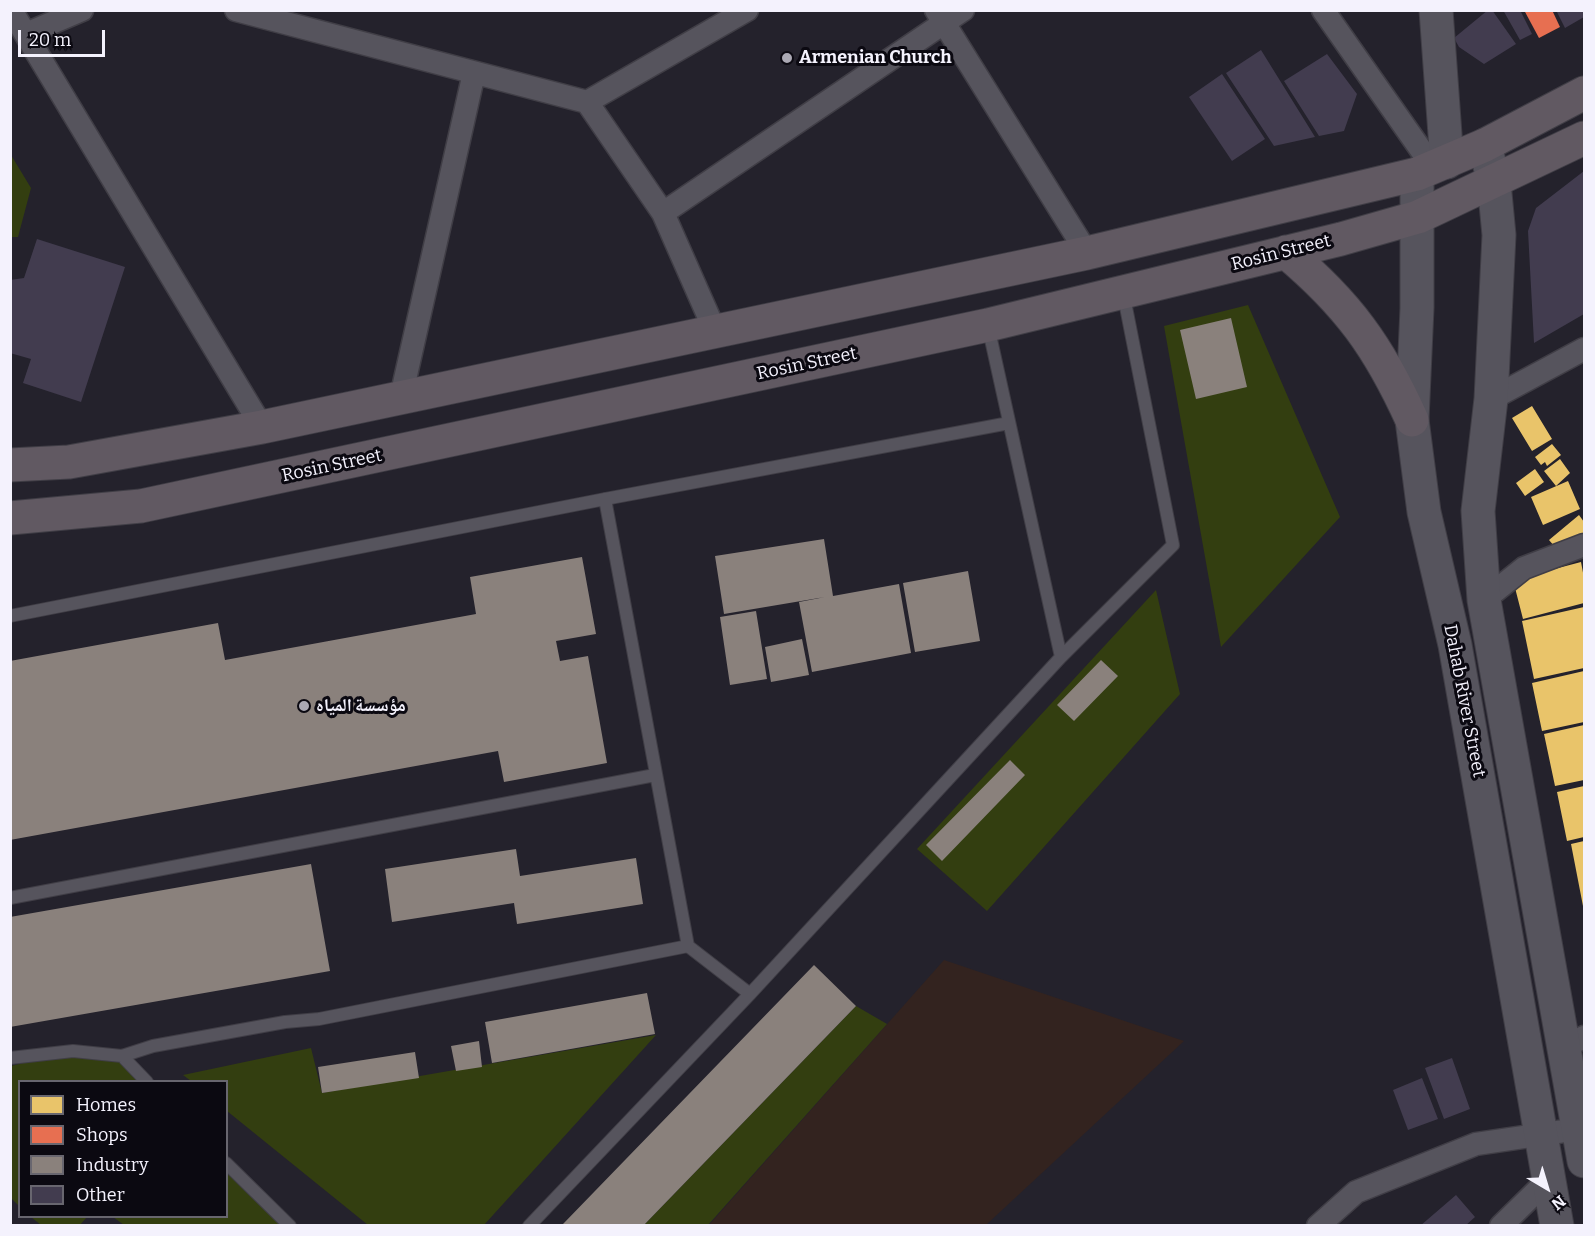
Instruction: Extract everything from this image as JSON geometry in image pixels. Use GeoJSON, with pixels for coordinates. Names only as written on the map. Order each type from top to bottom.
{"type":"FeatureCollection","features":[{"type":"Feature","properties":{"kind":"main road","name":"Dahab River Street"},"geometry":{"type":"LineString","coordinates":[[1436,10],[1432,168],[1418,217],[1412,420],[1424,512],[1455,645],[1557,1226]]}},
{"type":"Feature","properties":{"kind":"main road"},"geometry":{"type":"LineString","coordinates":[[10,465],[69,462],[262,427],[1087,253],[1432,168],[1485,145],[1584,93]]}},
{"type":"Feature","properties":{"kind":"main road","name":"Rosin Street"},"geometry":{"type":"LineString","coordinates":[[10,518],[141,506],[988,325],[1418,217],[1494,183],[1584,138]]}},
{"type":"Feature","properties":{"kind":"main road","name":"Dahab River Street"},"geometry":{"type":"LineString","coordinates":[[1485,145],[1494,183],[1499,235],[1491,399],[1478,511],[1484,600],[1574,1043],[1578,1129],[1584,1161]]}},
{"type":"Feature","properties":{"kind":"main road"},"geometry":{"type":"LineString","coordinates":[[1286,252],[1332,294],[1372,342],[1393,378],[1412,420]]}},
{"type":"Feature","properties":{"kind":"street"},"geometry":{"type":"LineString","coordinates":[[11,10],[262,427]]}},
{"type":"Feature","properties":{"kind":"street"},"geometry":{"type":"LineString","coordinates":[[26,34],[82,10]]}},
{"type":"Feature","properties":{"kind":"street"},"geometry":{"type":"LineString","coordinates":[[236,10],[587,102],[663,213],[715,331]]}},
{"type":"Feature","properties":{"kind":"street"},"geometry":{"type":"LineString","coordinates":[[587,102],[747,10]]}},
{"type":"Feature","properties":{"kind":"street"},"geometry":{"type":"LineString","coordinates":[[663,213],[940,16],[963,10]]}},
{"type":"Feature","properties":{"kind":"street"},"geometry":{"type":"LineString","coordinates":[[1323,10],[1432,168]]}},
{"type":"Feature","properties":{"kind":"street"},"geometry":{"type":"LineString","coordinates":[[940,16],[1087,253]]}},
{"type":"Feature","properties":{"kind":"street"},"geometry":{"type":"LineString","coordinates":[[401,397],[474,73]]}},
{"type":"Feature","properties":{"kind":"street"},"geometry":{"type":"LineString","coordinates":[[1491,399],[1584,349]]}},
{"type":"Feature","properties":{"kind":"street"},"geometry":{"type":"LineString","coordinates":[[1484,600],[1524,568],[1584,545]]}},
{"type":"Feature","properties":{"kind":"street"},"geometry":{"type":"LineString","coordinates":[[1318,1226],[1356,1192],[1476,1144],[1578,1129]]}},
{"type":"Feature","properties":{"kind":"street"},"geometry":{"type":"LineString","coordinates":[[1501,1226],[1549,1179]]}},
{"type":"Feature","properties":{"kind":"lane"},"geometry":{"type":"LineString","coordinates":[[529,1226],[750,994],[1061,657],[1173,545],[1123,292]]}},
{"type":"Feature","properties":{"kind":"lane"},"geometry":{"type":"LineString","coordinates":[[988,325],[1061,657]]}},
{"type":"Feature","properties":{"kind":"lane"},"geometry":{"type":"LineString","coordinates":[[10,616],[605,499],[1009,423]]}},
{"type":"Feature","properties":{"kind":"lane"},"geometry":{"type":"LineString","coordinates":[[605,499],[688,946],[750,994]]}},
{"type":"Feature","properties":{"kind":"lane"},"geometry":{"type":"LineString","coordinates":[[10,898],[655,775]]}},
{"type":"Feature","properties":{"kind":"lane"},"geometry":{"type":"LineString","coordinates":[[10,1058],[73,1051],[122,1056],[153,1046],[285,1022],[319,1019],[688,946]]}},
{"type":"Feature","properties":{"kind":"lane"},"geometry":{"type":"LineString","coordinates":[[122,1056],[145,1080]]}},
{"type":"Feature","properties":{"kind":"lane"},"geometry":{"type":"LineString","coordinates":[[228,1165],[290,1226]]}},
{"type":"Feature","properties":{"kind":"shaded area"},"geometry":{"type":"Polygon","coordinates":[[[944,960],[1184,1041],[986,1225],[708,1226],[944,960]]]}},
{"type":"Feature","properties":{"kind":"green space"},"geometry":{"type":"Polygon","coordinates":[[[11,155],[31,188],[18,237],[11,237],[11,155]]]}},
{"type":"Feature","properties":{"kind":"green space"},"geometry":{"type":"Polygon","coordinates":[[[1248,305],[1340,517],[1221,647],[1164,326],[1248,305]]]}},
{"type":"Feature","properties":{"kind":"green space"},"geometry":{"type":"Polygon","coordinates":[[[1156,590],[1180,694],[987,911],[917,849],[1156,590]]]}},
{"type":"Feature","properties":{"kind":"green space"},"geometry":{"type":"Polygon","coordinates":[[[856,1006],[887,1024],[708,1225],[643,1226],[856,1006]]]}},
{"type":"Feature","properties":{"kind":"green space"},"geometry":{"type":"Polygon","coordinates":[[[656,1035],[484,1225],[368,1225],[228,1112],[228,1080],[190,1080],[183,1075],[311,1048],[322,1093],[656,1035]]]}},
{"type":"Feature","properties":{"kind":"green space"},"geometry":{"type":"Polygon","coordinates":[[[73,1051],[122,1056],[146,1080],[18,1080],[18,1205],[11,1198],[11,1066],[73,1051]]]}},
{"type":"Feature","properties":{"kind":"green space"},"geometry":{"type":"Polygon","coordinates":[[[228,1164],[287,1225],[124,1225],[114,1218],[228,1218],[228,1164]]]}},
{"type":"Feature","properties":{"kind":"green space"},"geometry":{"type":"Polygon","coordinates":[[[32,1218],[86,1218],[79,1226],[41,1225],[32,1218]]]}},
{"type":"Feature","properties":{"kind":"building: Homes"},"geometry":{"type":"Polygon","coordinates":[[[1532,406],[1552,439],[1532,451],[1512,418],[1532,406]]]}},
{"type":"Feature","properties":{"kind":"building: Homes"},"geometry":{"type":"Polygon","coordinates":[[[1552,444],[1561,455],[1547,466],[1545,462],[1541,465],[1535,457],[1552,444]]]}},
{"type":"Feature","properties":{"kind":"building: Homes"},"geometry":{"type":"Polygon","coordinates":[[[1560,459],[1570,473],[1556,486],[1544,471],[1560,459]]]}},
{"type":"Feature","properties":{"kind":"building: Homes"},"geometry":{"type":"Polygon","coordinates":[[[1535,469],[1544,482],[1525,496],[1516,483],[1535,469]]]}},
{"type":"Feature","properties":{"kind":"building: Homes"},"geometry":{"type":"Polygon","coordinates":[[[1568,481],[1580,509],[1543,525],[1531,497],[1568,481]]]}},
{"type":"Feature","properties":{"kind":"building: Homes"},"geometry":{"type":"Polygon","coordinates":[[[1579,515],[1584,522],[1584,533],[1561,554],[1549,540],[1579,515]]]}},
{"type":"Feature","properties":{"kind":"building: Homes"},"geometry":{"type":"Polygon","coordinates":[[[1581,562],[1584,578],[1584,603],[1523,619],[1513,580],[1581,562]]]}},
{"type":"Feature","properties":{"kind":"building: Homes"},"geometry":{"type":"Polygon","coordinates":[[[1584,607],[1584,668],[1534,679],[1522,621],[1584,607]]]}},
{"type":"Feature","properties":{"kind":"building: Homes"},"geometry":{"type":"Polygon","coordinates":[[[1584,671],[1584,722],[1542,731],[1532,683],[1584,671]]]}},
{"type":"Feature","properties":{"kind":"building: Homes"},"geometry":{"type":"Polygon","coordinates":[[[1584,725],[1584,780],[1555,786],[1544,734],[1584,725]]]}},
{"type":"Feature","properties":{"kind":"building: Homes"},"geometry":{"type":"Polygon","coordinates":[[[1584,786],[1584,837],[1567,841],[1557,792],[1584,786]]]}},
{"type":"Feature","properties":{"kind":"building: Homes"},"geometry":{"type":"Polygon","coordinates":[[[1584,841],[1584,906],[1583,906],[1571,844],[1584,841]]]}},
{"type":"Feature","properties":{"kind":"building: Shops"},"geometry":{"type":"Polygon","coordinates":[[[1524,10],[1552,10],[1560,27],[1539,38],[1524,10]]]}},
{"type":"Feature","properties":{"kind":"building: Industry"},"geometry":{"type":"Polygon","coordinates":[[[1231,318],[1247,387],[1196,399],[1180,330],[1231,318]]]}},
{"type":"Feature","properties":{"kind":"building: Industry"},"geometry":{"type":"Polygon","coordinates":[[[824,539],[833,596],[899,584],[911,653],[812,672],[799,602],[825,597],[724,614],[715,556],[824,539]]]}},
{"type":"Feature","properties":{"kind":"building: Industry","name":"مؤسسة المياه"},"geometry":{"type":"Polygon","coordinates":[[[582,557],[596,634],[556,641],[560,661],[588,656],[607,763],[504,782],[498,751],[10,840],[10,661],[218,623],[225,660],[476,614],[470,577],[582,557]]]}},
{"type":"Feature","properties":{"kind":"building: Industry"},"geometry":{"type":"Polygon","coordinates":[[[968,571],[980,641],[915,652],[903,583],[968,571]]]}},
{"type":"Feature","properties":{"kind":"building: Industry"},"geometry":{"type":"Polygon","coordinates":[[[756,611],[767,679],[730,685],[720,617],[756,611]]]}},
{"type":"Feature","properties":{"kind":"building: Industry"},"geometry":{"type":"Polygon","coordinates":[[[802,639],[809,675],[771,682],[765,647],[802,639]]]}},
{"type":"Feature","properties":{"kind":"building: Industry"},"geometry":{"type":"Polygon","coordinates":[[[1101,660],[1118,676],[1074,721],[1057,705],[1101,660]]]}},
{"type":"Feature","properties":{"kind":"building: Industry"},"geometry":{"type":"Polygon","coordinates":[[[1010,760],[1025,775],[942,861],[926,845],[1010,760]]]}},
{"type":"Feature","properties":{"kind":"building: Industry"},"geometry":{"type":"Polygon","coordinates":[[[516,849],[520,876],[636,858],[643,904],[517,924],[514,903],[392,922],[385,869],[516,849]]]}},
{"type":"Feature","properties":{"kind":"building: Industry"},"geometry":{"type":"Polygon","coordinates":[[[311,864],[330,971],[10,1027],[10,917],[311,864]]]}},
{"type":"Feature","properties":{"kind":"building: Industry"},"geometry":{"type":"Polygon","coordinates":[[[814,965],[856,1006],[643,1226],[565,1226],[563,1224],[814,965]]]}},
{"type":"Feature","properties":{"kind":"building: Industry"},"geometry":{"type":"Polygon","coordinates":[[[647,993],[655,1034],[492,1063],[485,1022],[647,993]]]}},
{"type":"Feature","properties":{"kind":"building: Industry"},"geometry":{"type":"Polygon","coordinates":[[[479,1041],[482,1067],[456,1071],[451,1046],[479,1041]]]}},
{"type":"Feature","properties":{"kind":"building: Industry"},"geometry":{"type":"Polygon","coordinates":[[[415,1052],[419,1078],[322,1093],[318,1067],[415,1052]]]}},
{"type":"Feature","properties":{"kind":"building: Other"},"geometry":{"type":"Polygon","coordinates":[[[1488,10],[1492,10],[1516,44],[1484,64],[1459,47],[1454,38],[1488,10]]]}},
{"type":"Feature","properties":{"kind":"building: Other"},"geometry":{"type":"Polygon","coordinates":[[[1503,10],[1520,10],[1532,34],[1520,40],[1503,10]]]}},
{"type":"Feature","properties":{"kind":"building: Other"},"geometry":{"type":"Polygon","coordinates":[[[1556,10],[1584,10],[1584,17],[1565,28],[1556,10]]]}},
{"type":"Feature","properties":{"kind":"building: Other"},"geometry":{"type":"Polygon","coordinates":[[[1261,50],[1315,137],[1274,146],[1226,73],[1261,50]]]}},
{"type":"Feature","properties":{"kind":"building: Other"},"geometry":{"type":"Polygon","coordinates":[[[1327,54],[1357,94],[1344,131],[1319,136],[1284,81],[1327,54]]]}},
{"type":"Feature","properties":{"kind":"building: Other"},"geometry":{"type":"Polygon","coordinates":[[[1222,74],[1265,139],[1232,161],[1189,97],[1222,74]]]}},
{"type":"Feature","properties":{"kind":"building: Other"},"geometry":{"type":"Polygon","coordinates":[[[1584,171],[1584,314],[1534,343],[1528,231],[1536,208],[1584,171]]]}},
{"type":"Feature","properties":{"kind":"building: Other"},"geometry":{"type":"Polygon","coordinates":[[[37,239],[125,267],[81,402],[23,383],[31,359],[10,353],[10,280],[24,278],[37,239]]]}},
{"type":"Feature","properties":{"kind":"building: Other"},"geometry":{"type":"Polygon","coordinates":[[[1452,1058],[1470,1109],[1444,1119],[1425,1068],[1452,1058]]]}},
{"type":"Feature","properties":{"kind":"building: Other"},"geometry":{"type":"Polygon","coordinates":[[[1422,1078],[1438,1119],[1408,1130],[1393,1090],[1422,1078]]]}},
{"type":"Feature","properties":{"kind":"building: Other"},"geometry":{"type":"Polygon","coordinates":[[[1456,1195],[1475,1217],[1465,1226],[1420,1226],[1456,1195]]]}},
{"type":"Feature","properties":{"kind":"place","name":"Armenian Church"},"geometry":{"type":"Point","coordinates":[787,58]}},
{"type":"Feature","properties":{"kind":"place","name":"مؤسسة المياه"},"geometry":{"type":"Point","coordinates":[304,706]}}]}
